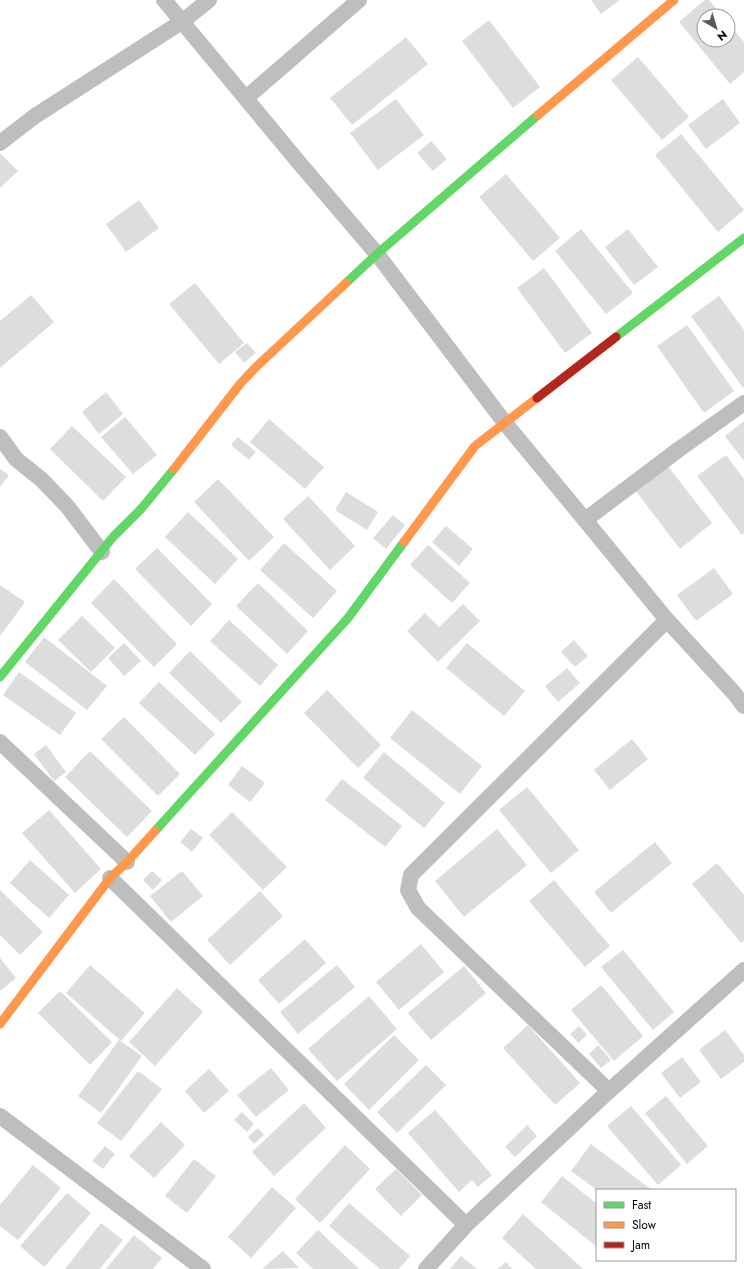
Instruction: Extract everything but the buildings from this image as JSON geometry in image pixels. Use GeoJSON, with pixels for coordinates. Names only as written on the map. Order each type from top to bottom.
{"type":"FeatureCollection","features":[{"type":"Feature","properties":{"kind":"street"},"geometry":{"type":"LineString","coordinates":[[164,0],[378,254],[505,422],[667,620],[739,689],[744,706]]}},
{"type":"Feature","properties":{"kind":"street"},"geometry":{"type":"LineString","coordinates":[[0,143],[35,116],[183,21],[208,0]]}},
{"type":"Feature","properties":{"kind":"street"},"geometry":{"type":"LineString","coordinates":[[246,98],[359,0]]}},
{"type":"Feature","properties":{"kind":"street"},"geometry":{"type":"LineString","coordinates":[[0,677],[113,538],[167,478],[240,384],[256,367],[378,254],[532,120],[674,0]]}},
{"type":"Feature","properties":{"kind":"street"},"geometry":{"type":"LineString","coordinates":[[0,1024],[110,878],[127,862],[348,618],[475,446],[744,238]]}},
{"type":"Feature","properties":{"kind":"street"},"geometry":{"type":"LineString","coordinates":[[585,520],[678,450],[744,403]]}},
{"type":"Feature","properties":{"kind":"street"},"geometry":{"type":"LineString","coordinates":[[0,437],[16,459],[42,480],[67,506],[102,552]]}},
{"type":"Feature","properties":{"kind":"street"},"geometry":{"type":"LineString","coordinates":[[609,1091],[418,908],[408,890],[411,875],[667,620]]}},
{"type":"Feature","properties":{"kind":"street"},"geometry":{"type":"LineString","coordinates":[[0,742],[127,862]]}},
{"type":"Feature","properties":{"kind":"street"},"geometry":{"type":"LineString","coordinates":[[110,878],[466,1225]]}},
{"type":"Feature","properties":{"kind":"street"},"geometry":{"type":"LineString","coordinates":[[426,1269],[466,1225],[609,1091],[744,970]]}},
{"type":"Feature","properties":{"kind":"street"},"geometry":{"type":"LineString","coordinates":[[0,1116],[203,1269]]}},
{"type":"Feature","properties":{"kind":"traffic: fast"},"geometry":{"type":"LineString","coordinates":[[346,283],[377,254],[538,115]]}},
{"type":"Feature","properties":{"kind":"traffic: fast"},"geometry":{"type":"LineString","coordinates":[[616,337],[744,238]]}},
{"type":"Feature","properties":{"kind":"traffic: fast"},"geometry":{"type":"LineString","coordinates":[[0,677],[113,537],[141,509],[174,469]]}},
{"type":"Feature","properties":{"kind":"traffic: fast"},"geometry":{"type":"LineString","coordinates":[[155,831],[348,618],[404,542]]}},
{"type":"Feature","properties":{"kind":"traffic: slow"},"geometry":{"type":"LineString","coordinates":[[538,115],[674,0]]}},
{"type":"Feature","properties":{"kind":"traffic: slow"},"geometry":{"type":"LineString","coordinates":[[174,469],[240,384],[256,367],[346,283]]}},
{"type":"Feature","properties":{"kind":"traffic: slow"},"geometry":{"type":"LineString","coordinates":[[404,542],[475,446],[537,398]]}},
{"type":"Feature","properties":{"kind":"traffic: slow"},"geometry":{"type":"LineString","coordinates":[[0,1024],[110,878],[127,862],[155,831]]}},
{"type":"Feature","properties":{"kind":"traffic: jam"},"geometry":{"type":"LineString","coordinates":[[537,398],[616,337]]}}]}
